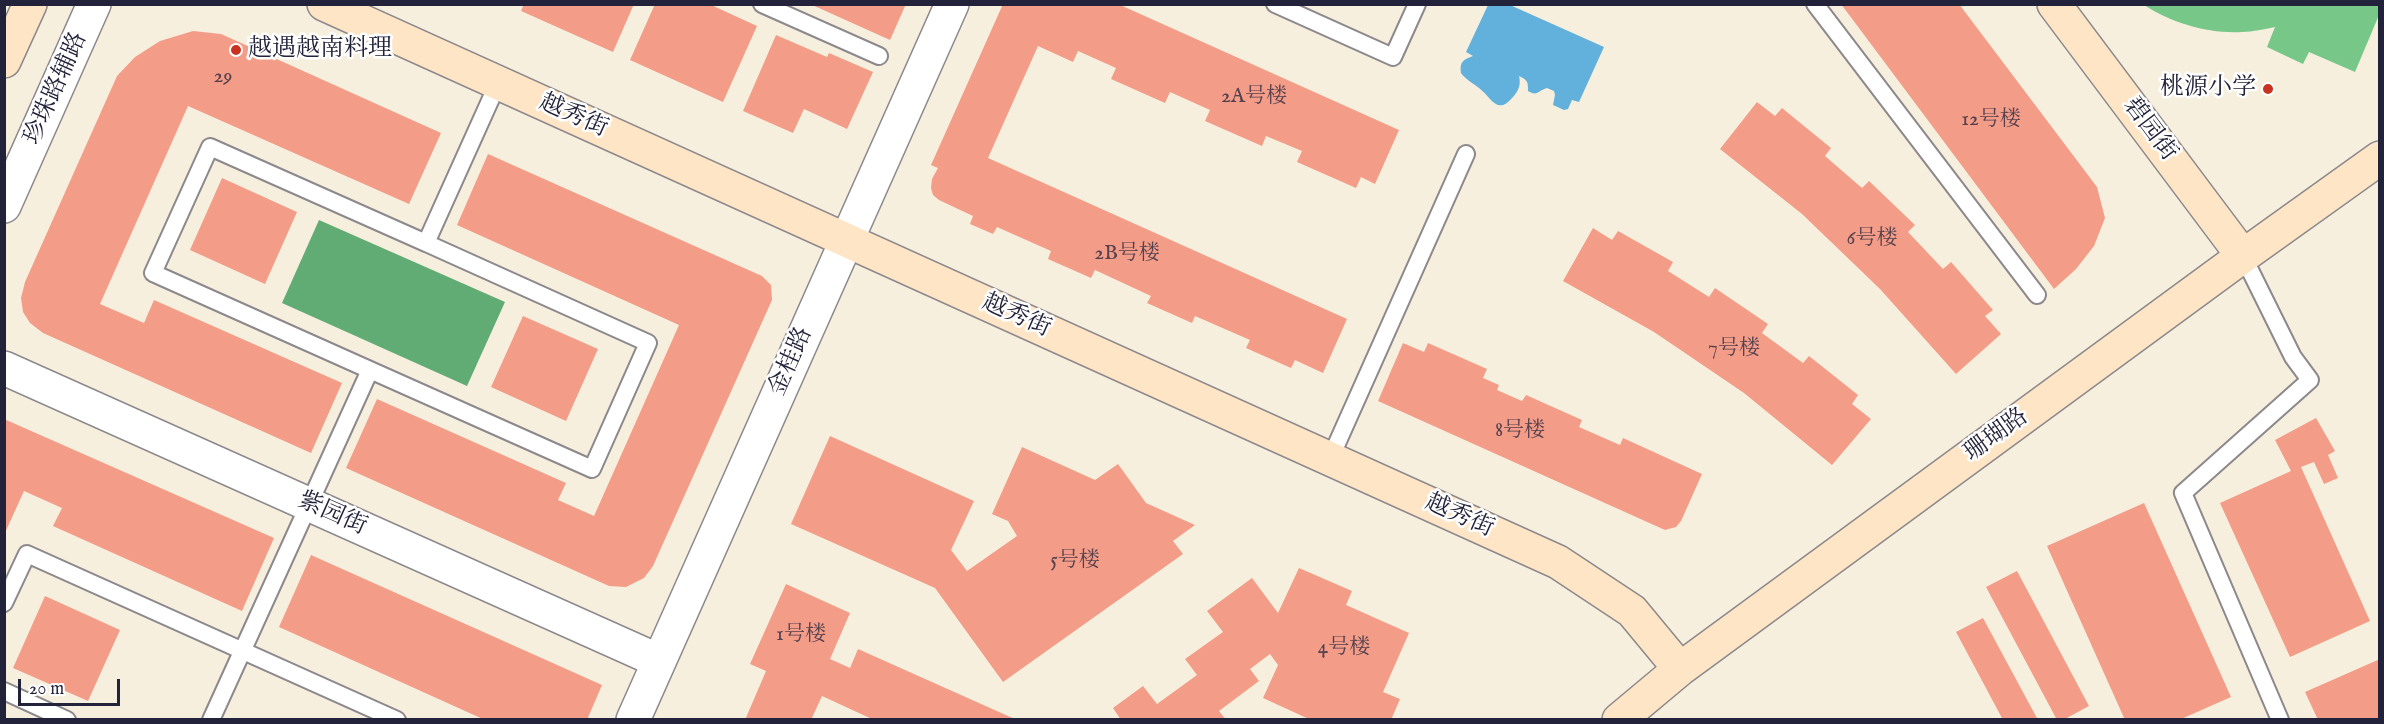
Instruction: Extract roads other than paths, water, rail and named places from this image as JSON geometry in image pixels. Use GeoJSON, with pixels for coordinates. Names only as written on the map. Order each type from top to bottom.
{"type":"FeatureCollection","features":[{"type":"Feature","properties":{"kind":"street"},"geometry":{"type":"LineString","coordinates":[[4,62],[30,4]]}},
{"type":"Feature","properties":{"kind":"street","name":"珍珠路辅路"},"geometry":{"type":"LineString","coordinates":[[4,206],[94,4]]}},
{"type":"Feature","properties":{"kind":"street","name":"越秀街"},"geometry":{"type":"LineString","coordinates":[[324,4],[1558,562],[1632,611],[1680,669]]}},
{"type":"Feature","properties":{"kind":"street","name":"金桂路"},"geometry":{"type":"LineString","coordinates":[[633,720],[952,4]]}},
{"type":"Feature","properties":{"kind":"street","name":"碧园街"},"geometry":{"type":"LineString","coordinates":[[2054,4],[2243,256]]}},
{"type":"Feature","properties":{"kind":"street","name":"珊瑚路"},"geometry":{"type":"LineString","coordinates":[[1619,720],[1680,669],[2379,158]]}},
{"type":"Feature","properties":{"kind":"street","name":"紫园街"},"geometry":{"type":"LineString","coordinates":[[4,368],[659,661]]}},
{"type":"Feature","properties":{"kind":"lane"},"geometry":{"type":"LineString","coordinates":[[762,4],[879,56]]}},
{"type":"Feature","properties":{"kind":"lane"},"geometry":{"type":"LineString","coordinates":[[1275,4],[1393,57],[1417,4]]}},
{"type":"Feature","properties":{"kind":"lane"},"geometry":{"type":"LineString","coordinates":[[1815,4],[2037,295]]}},
{"type":"Feature","properties":{"kind":"lane"},"geometry":{"type":"LineString","coordinates":[[426,243],[498,83]]}},
{"type":"Feature","properties":{"kind":"lane"},"geometry":{"type":"LineString","coordinates":[[210,147],[648,343],[592,469],[370,370],[153,273],[210,147]]}},
{"type":"Feature","properties":{"kind":"lane"},"geometry":{"type":"LineString","coordinates":[[1330,459],[1466,154]]}},
{"type":"Feature","properties":{"kind":"lane"},"geometry":{"type":"LineString","coordinates":[[2243,256],[2293,357],[2310,380],[2183,493],[2280,720]]}},
{"type":"Feature","properties":{"kind":"lane"},"geometry":{"type":"LineString","coordinates":[[211,720],[370,370]]}},
{"type":"Feature","properties":{"kind":"lane"},"geometry":{"type":"LineString","coordinates":[[4,603],[27,554],[397,720]]}},
{"type":"Feature","properties":{"kind":"lane"},"geometry":{"type":"LineString","coordinates":[[4,692],[67,720]]}},
{"type":"Feature","properties":{"kind":"water"},"geometry":{"type":"Polygon","coordinates":[[[1488,5],[1510,5],[1604,47],[1579,102],[1572,100],[1568,109],[1564,110],[1553,105],[1554,91],[1547,88],[1531,93],[1528,91],[1526,80],[1519,76],[1520,84],[1515,94],[1503,105],[1499,105],[1467,80],[1461,73],[1462,64],[1473,56],[1466,52],[1488,5]]]}},
{"type":"Feature","properties":{"kind":"place","name":"越遇越南料理"},"geometry":{"type":"Point","coordinates":[236,50]}},
{"type":"Feature","properties":{"kind":"place","name":"桃源小学"},"geometry":{"type":"Point","coordinates":[2268,89]}}]}
